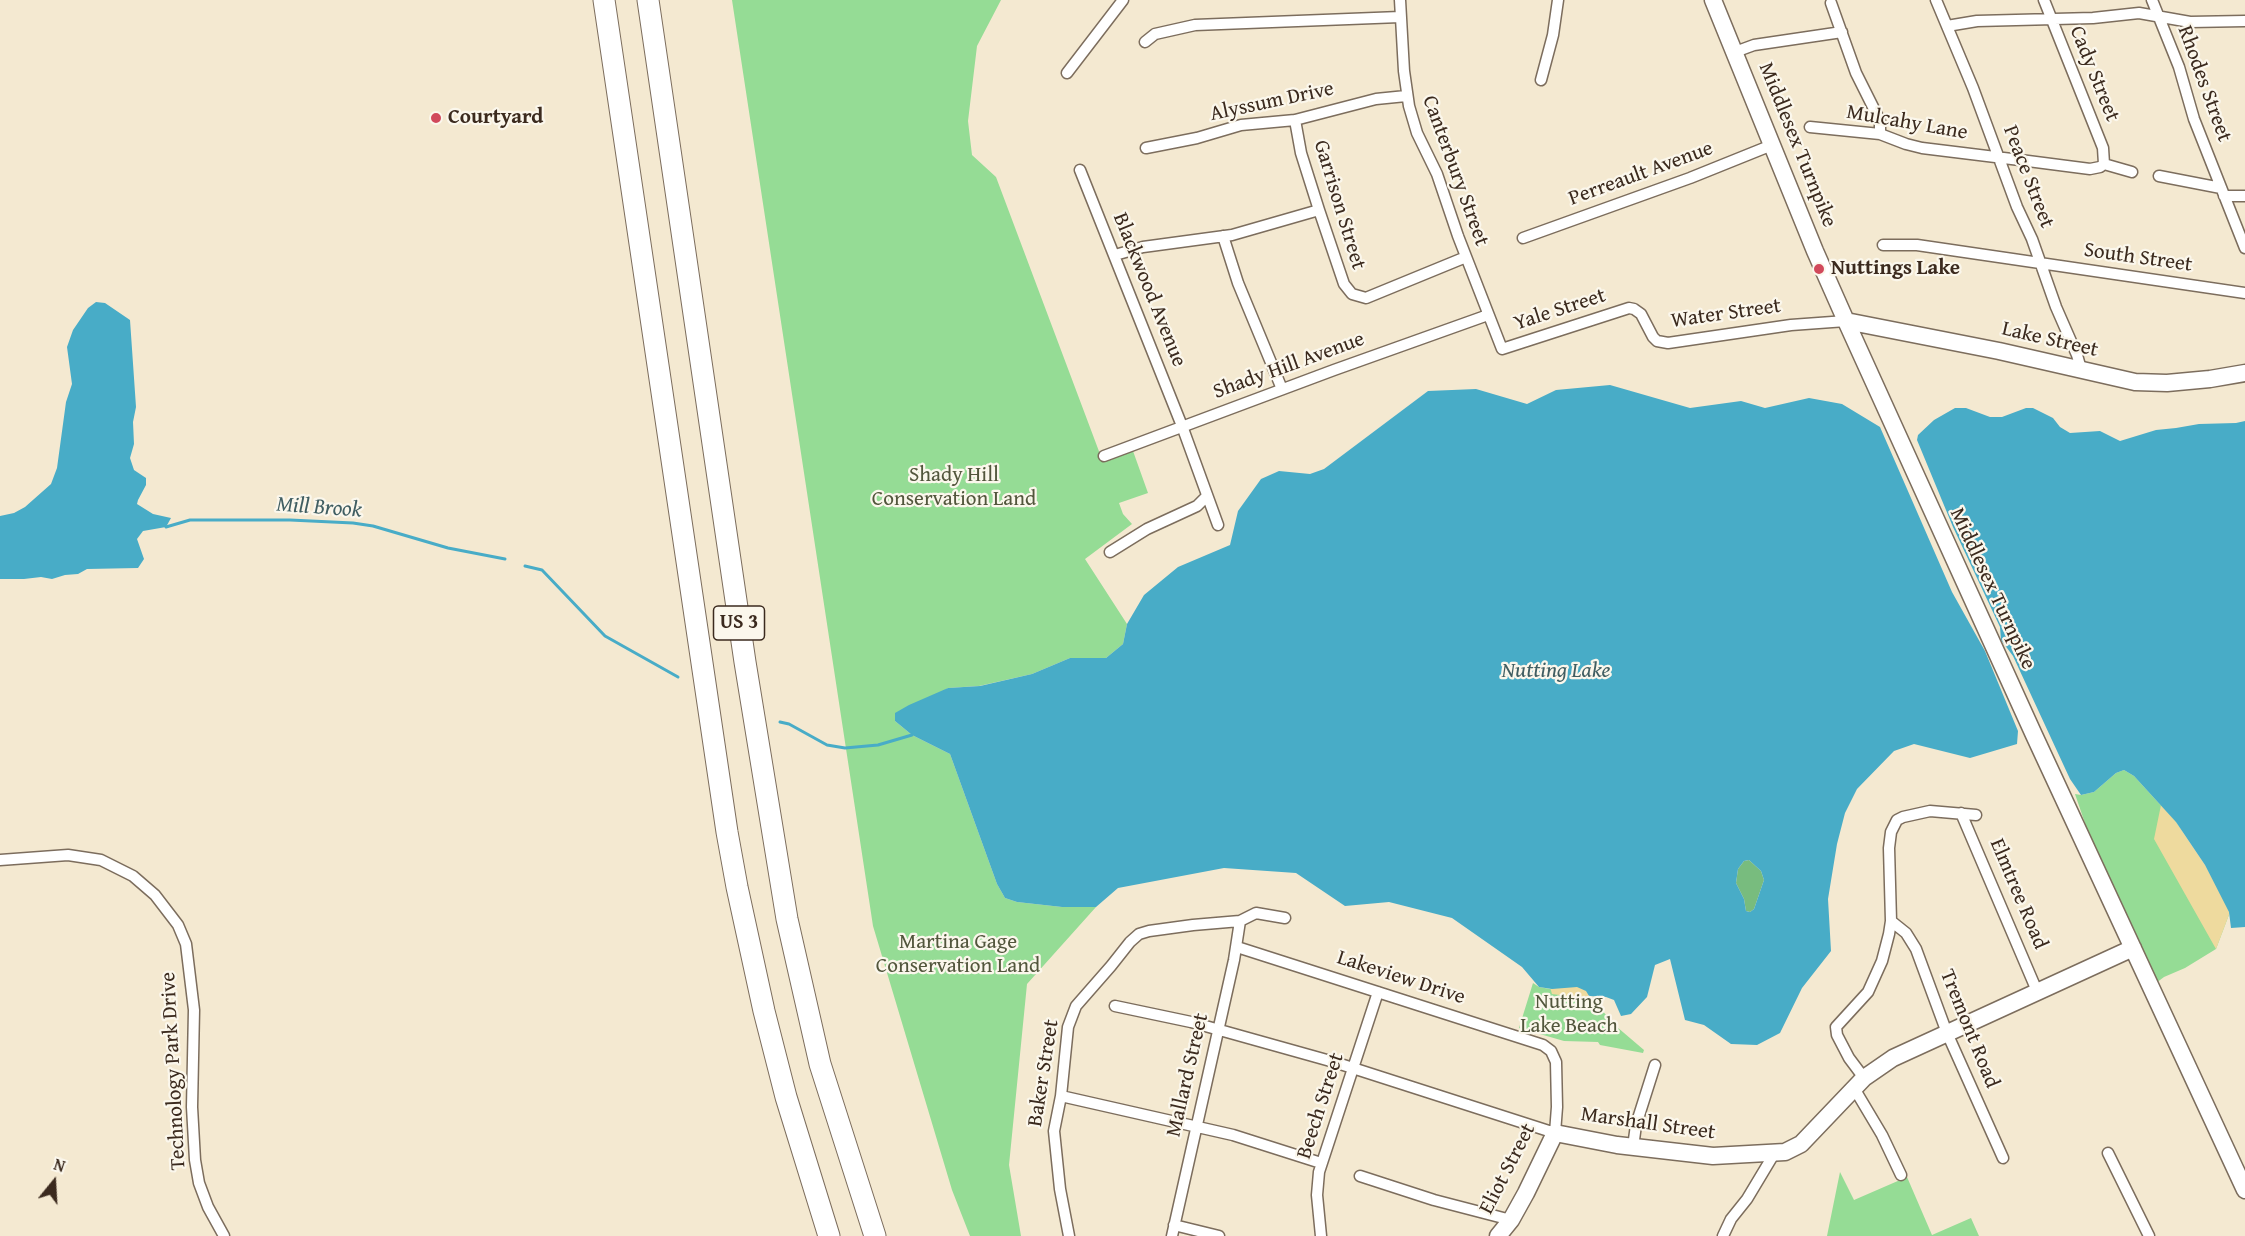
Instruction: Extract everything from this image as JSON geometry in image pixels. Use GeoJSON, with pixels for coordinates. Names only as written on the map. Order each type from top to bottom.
{"type":"FeatureCollection","features":[{"type":"Feature","properties":{"kind":"highway","name":"US 3"},"geometry":{"type":"LineString","coordinates":[[604,0],[735,876],[764,1011],[786,1097],[829,1236]]}},
{"type":"Feature","properties":{"kind":"highway","name":"US 3"},"geometry":{"type":"LineString","coordinates":[[648,0],[747,674],[787,919],[820,1064],[875,1236]]}},
{"type":"Feature","properties":{"kind":"main road","name":"Middlesex Turnpike"},"geometry":{"type":"LineString","coordinates":[[1713,0],[1846,321],[2245,1190]]}},
{"type":"Feature","properties":{"kind":"main road","name":"Lake Street"},"geometry":{"type":"LineString","coordinates":[[1846,321],[2135,382],[2156,383],[2210,379],[2245,373]]}},
{"type":"Feature","properties":{"kind":"main road","name":"Marshall Street"},"geometry":{"type":"LineString","coordinates":[[1555,1133],[1633,1147],[1722,1157],[1785,1152],[1801,1144],[1859,1083],[1893,1058],[2133,948]]}},
{"type":"Feature","properties":{"kind":"main road","name":"Eliot Street"},"geometry":{"type":"LineString","coordinates":[[1498,1236],[1511,1220],[1555,1133]]}},
{"type":"Feature","properties":{"kind":"street"},"geometry":{"type":"LineString","coordinates":[[1067,73],[1124,0]]}},
{"type":"Feature","properties":{"kind":"street","name":"Canterbury Street"},"geometry":{"type":"LineString","coordinates":[[1400,0],[1406,96],[1418,133],[1437,174],[1502,349]]}},
{"type":"Feature","properties":{"kind":"street"},"geometry":{"type":"LineString","coordinates":[[1541,80],[1554,28],[1558,0]]}},
{"type":"Feature","properties":{"kind":"street","name":"Peace Street"},"geometry":{"type":"LineString","coordinates":[[1936,0],[2062,322],[2078,355],[2081,369]]}},
{"type":"Feature","properties":{"kind":"street","name":"Cady Street"},"geometry":{"type":"LineString","coordinates":[[2044,0],[2103,148],[2104,164]]}},
{"type":"Feature","properties":{"kind":"street","name":"Rhodes Street"},"geometry":{"type":"LineString","coordinates":[[2152,0],[2179,67],[2194,119],[2245,248]]}},
{"type":"Feature","properties":{"kind":"street"},"geometry":{"type":"LineString","coordinates":[[1831,3],[1857,73],[1880,122],[1880,134]]}},
{"type":"Feature","properties":{"kind":"street"},"geometry":{"type":"LineString","coordinates":[[1947,26],[1977,21],[2093,18],[2129,14],[2158,15],[2190,22],[2245,21]]}},
{"type":"Feature","properties":{"kind":"street"},"geometry":{"type":"LineString","coordinates":[[1145,42],[1155,34],[1186,26],[1400,17]]}},
{"type":"Feature","properties":{"kind":"street"},"geometry":{"type":"LineString","coordinates":[[1735,51],[1754,45],[1842,32]]}},
{"type":"Feature","properties":{"kind":"street","name":"Alyssum Drive"},"geometry":{"type":"LineString","coordinates":[[1146,148],[1197,138],[1241,125],[1295,120],[1376,99],[1406,96]]}},
{"type":"Feature","properties":{"kind":"street","name":"Garrison Street"},"geometry":{"type":"LineString","coordinates":[[1295,120],[1301,153],[1344,284],[1357,297],[1366,298],[1386,291],[1466,257]]}},
{"type":"Feature","properties":{"kind":"street","name":"Mulcahy Lane"},"geometry":{"type":"LineString","coordinates":[[1810,127],[1880,134],[1922,148],[2090,169],[2104,164]]}},
{"type":"Feature","properties":{"kind":"street","name":"Perreault Avenue"},"geometry":{"type":"LineString","coordinates":[[1523,238],[1690,178],[1772,145]]}},
{"type":"Feature","properties":{"kind":"street"},"geometry":{"type":"LineString","coordinates":[[2104,164],[2132,172]]}},
{"type":"Feature","properties":{"kind":"street","name":"Blackwood Avenue"},"geometry":{"type":"LineString","coordinates":[[1080,170],[1182,426],[1218,525]]}},
{"type":"Feature","properties":{"kind":"street"},"geometry":{"type":"LineString","coordinates":[[2159,176],[2245,196]]}},
{"type":"Feature","properties":{"kind":"street"},"geometry":{"type":"LineString","coordinates":[[1115,255],[1143,247],[1240,233],[1319,210]]}},
{"type":"Feature","properties":{"kind":"street"},"geometry":{"type":"LineString","coordinates":[[1222,236],[1238,283],[1282,389]]}},
{"type":"Feature","properties":{"kind":"street","name":"South Street"},"geometry":{"type":"LineString","coordinates":[[1883,245],[1917,245],[2245,293]]}},
{"type":"Feature","properties":{"kind":"street","name":"Water Street"},"geometry":{"type":"LineString","coordinates":[[1629,308],[1641,314],[1657,341],[1668,343],[1798,325],[1846,321]]}},
{"type":"Feature","properties":{"kind":"street","name":"Yale Street"},"geometry":{"type":"LineString","coordinates":[[1502,349],[1629,308]]}},
{"type":"Feature","properties":{"kind":"street","name":"Shady Hill Avenue"},"geometry":{"type":"LineString","coordinates":[[1104,456],[1488,315]]}},
{"type":"Feature","properties":{"kind":"street"},"geometry":{"type":"LineString","coordinates":[[1110,552],[1147,529],[1197,506],[1208,496]]}},
{"type":"Feature","properties":{"kind":"street"},"geometry":{"type":"LineString","coordinates":[[1900,1175],[1850,1058],[1837,1035],[1836,1027],[1868,992],[1881,961],[1891,921],[1889,848],[1894,825],[1903,817],[1930,811],[1976,815]]}},
{"type":"Feature","properties":{"kind":"street","name":"Elmtree Road"},"geometry":{"type":"LineString","coordinates":[[1961,813],[2037,992]]}},
{"type":"Feature","properties":{"kind":"street","name":"Technology Park Drive"},"geometry":{"type":"LineString","coordinates":[[0,860],[68,855],[100,860],[133,876],[155,895],[178,926],[187,953],[194,1010],[192,1107],[195,1160],[199,1183],[208,1207],[224,1236]]}},
{"type":"Feature","properties":{"kind":"street","name":"Baker Street"},"geometry":{"type":"LineString","coordinates":[[1069,1236],[1054,1140],[1054,1125],[1061,1096],[1068,1027],[1074,1011],[1134,938],[1149,931],[1240,921],[1256,913],[1285,918]]}},
{"type":"Feature","properties":{"kind":"street","name":"Mallard Street"},"geometry":{"type":"LineString","coordinates":[[1173,1231],[1237,947],[1240,921]]}},
{"type":"Feature","properties":{"kind":"street","name":"Tremont Road"},"geometry":{"type":"LineString","coordinates":[[1891,921],[1906,933],[1916,949],[1947,1033],[2003,1158]]}},
{"type":"Feature","properties":{"kind":"street","name":"Lakeview Drive"},"geometry":{"type":"LineString","coordinates":[[1237,947],[1539,1043],[1551,1051]]}},
{"type":"Feature","properties":{"kind":"street","name":"Beech Street"},"geometry":{"type":"LineString","coordinates":[[1321,1236],[1317,1195],[1322,1163],[1378,992]]}},
{"type":"Feature","properties":{"kind":"street","name":"Marshall Street"},"geometry":{"type":"LineString","coordinates":[[1115,1006],[1166,1015],[1218,1029],[1354,1069],[1555,1133]]}},
{"type":"Feature","properties":{"kind":"street","name":"Eliot Street"},"geometry":{"type":"LineString","coordinates":[[1551,1051],[1556,1062],[1555,1133]]}},
{"type":"Feature","properties":{"kind":"street"},"geometry":{"type":"LineString","coordinates":[[1633,1147],[1636,1125],[1655,1065]]}},
{"type":"Feature","properties":{"kind":"street"},"geometry":{"type":"LineString","coordinates":[[1061,1096],[1197,1126],[1322,1163]]}},
{"type":"Feature","properties":{"kind":"street"},"geometry":{"type":"LineString","coordinates":[[1723,1236],[1727,1226],[1747,1200],[1774,1154]]}},
{"type":"Feature","properties":{"kind":"street"},"geometry":{"type":"LineString","coordinates":[[2108,1154],[2150,1236]]}},
{"type":"Feature","properties":{"kind":"street"},"geometry":{"type":"LineString","coordinates":[[1360,1176],[1434,1200],[1511,1220]]}},
{"type":"Feature","properties":{"kind":"street"},"geometry":{"type":"LineString","coordinates":[[1173,1231],[1219,1236]]}},
{"type":"Feature","properties":{"kind":"green space","name":"Shady Hill Conservation Land"},"geometry":{"type":"Polygon","coordinates":[[[732,0],[1001,0],[977,46],[968,121],[972,155],[996,177],[1103,462],[1133,451],[1148,493],[1119,503],[1123,514],[1132,524],[1085,559],[1127,624],[1123,644],[1106,658],[1070,658],[1032,674],[979,686],[948,688],[895,721],[912,735],[950,754],[997,884],[1005,898],[1017,902],[1062,907],[1096,907],[1027,984],[1009,1165],[1021,1236],[970,1236],[952,1190],[873,926],[732,0]]]}},
{"type":"Feature","properties":{"kind":"green space"},"geometry":{"type":"Polygon","coordinates":[[[2124,770],[2134,776],[2176,822],[2230,912],[2216,949],[2156,983],[2088,832],[2075,794],[2094,792],[2116,773],[2124,770]]]}},
{"type":"Feature","properties":{"kind":"green space"},"geometry":{"type":"Polygon","coordinates":[[[1749,860],[1761,871],[1764,880],[1754,909],[1750,912],[1746,911],[1744,899],[1736,883],[1738,869],[1744,861],[1749,860]]]}},
{"type":"Feature","properties":{"kind":"green space","name":"Nutting Lake Beach"},"geometry":{"type":"Polygon","coordinates":[[[1533,983],[1539,987],[1589,996],[1617,1027],[1644,1050],[1643,1053],[1600,1045],[1598,1042],[1564,1041],[1519,1028],[1533,983]]]}},
{"type":"Feature","properties":{"kind":"green space"},"geometry":{"type":"Polygon","coordinates":[[[1840,1172],[1854,1200],[1907,1177],[1932,1235],[1971,1218],[1979,1236],[1827,1236],[1840,1172]]]}},
{"type":"Feature","properties":{"kind":"sand"},"geometry":{"type":"Polygon","coordinates":[[[2161,805],[2176,822],[2205,865],[2230,912],[2216,949],[2154,839],[2161,805]]]}},
{"type":"Feature","properties":{"kind":"sand"},"geometry":{"type":"Polygon","coordinates":[[[1578,984],[1590,994],[1586,1003],[1575,997],[1552,994],[1550,987],[1578,984]]]}},
{"type":"Feature","properties":{"kind":"water"},"geometry":{"type":"Polygon","coordinates":[[[96,302],[105,303],[130,320],[136,407],[133,422],[134,444],[130,458],[134,470],[146,478],[146,485],[137,504],[153,514],[171,518],[166,527],[143,531],[137,539],[144,559],[138,568],[87,569],[78,574],[52,579],[41,577],[0,579],[0,516],[14,513],[25,507],[51,484],[57,468],[66,402],[72,384],[67,347],[73,330],[88,308],[96,302]]]}},
{"type":"Feature","properties":{"kind":"water","name":"Nutting Lake"},"geometry":{"type":"Polygon","coordinates":[[[1610,385],[1690,408],[1741,401],[1765,408],[1809,398],[1842,404],[1880,427],[1952,592],[1985,651],[2018,731],[2017,744],[1970,758],[1914,744],[1894,751],[1857,789],[1845,813],[1837,844],[1828,899],[1831,951],[1802,988],[1780,1033],[1757,1045],[1731,1044],[1704,1025],[1685,1020],[1670,959],[1655,965],[1647,997],[1631,1014],[1621,1016],[1614,1000],[1606,997],[1589,996],[1586,991],[1577,987],[1552,989],[1539,987],[1522,967],[1452,918],[1389,902],[1345,906],[1296,873],[1224,868],[1118,888],[1096,907],[1062,907],[1017,902],[1005,898],[997,884],[950,754],[912,735],[895,721],[895,713],[948,688],[980,686],[1032,674],[1070,658],[1106,658],[1123,644],[1127,624],[1144,595],[1178,567],[1230,545],[1238,511],[1261,479],[1279,471],[1310,474],[1324,469],[1428,391],[1476,389],[1527,404],[1556,390],[1610,385]],[[1749,860],[1744,861],[1738,869],[1736,883],[1744,899],[1746,911],[1750,912],[1754,909],[1764,880],[1761,871],[1749,860]]]}},
{"type":"Feature","properties":{"kind":"water"},"geometry":{"type":"Polygon","coordinates":[[[1955,408],[1966,408],[1990,417],[2002,417],[2026,408],[2033,408],[2053,418],[2060,427],[2070,433],[2100,431],[2120,441],[2156,430],[2245,421],[2245,927],[2231,928],[2229,912],[2205,865],[2176,822],[2134,776],[2124,770],[2116,773],[2094,792],[2081,795],[2070,779],[2013,656],[2001,640],[2000,627],[1953,527],[1917,440],[1918,435],[1934,420],[1955,408]]]}},
{"type":"Feature","properties":{"kind":"waterway","name":"Mill Brook"},"geometry":{"type":"LineString","coordinates":[[166,527],[190,520],[290,520],[353,523],[373,526],[448,548],[505,559]]}},
{"type":"Feature","properties":{"kind":"waterway","name":"Mill Brook"},"geometry":{"type":"LineString","coordinates":[[525,566],[542,570],[605,636],[678,677]]}},
{"type":"Feature","properties":{"kind":"waterway","name":"Mill Brook"},"geometry":{"type":"LineString","coordinates":[[780,722],[789,724],[827,745],[845,748],[878,745],[912,735]]}},
{"type":"Feature","properties":{"kind":"place","name":"Courtyard"},"geometry":{"type":"Point","coordinates":[436,118]}},
{"type":"Feature","properties":{"kind":"place","name":"Nuttings Lake"},"geometry":{"type":"Point","coordinates":[1819,269]}},
{"type":"Feature","properties":{"kind":"park label","name":"Martina Gage Conservation Land"},"geometry":{"type":"Point","coordinates":[958,955]}}]}
